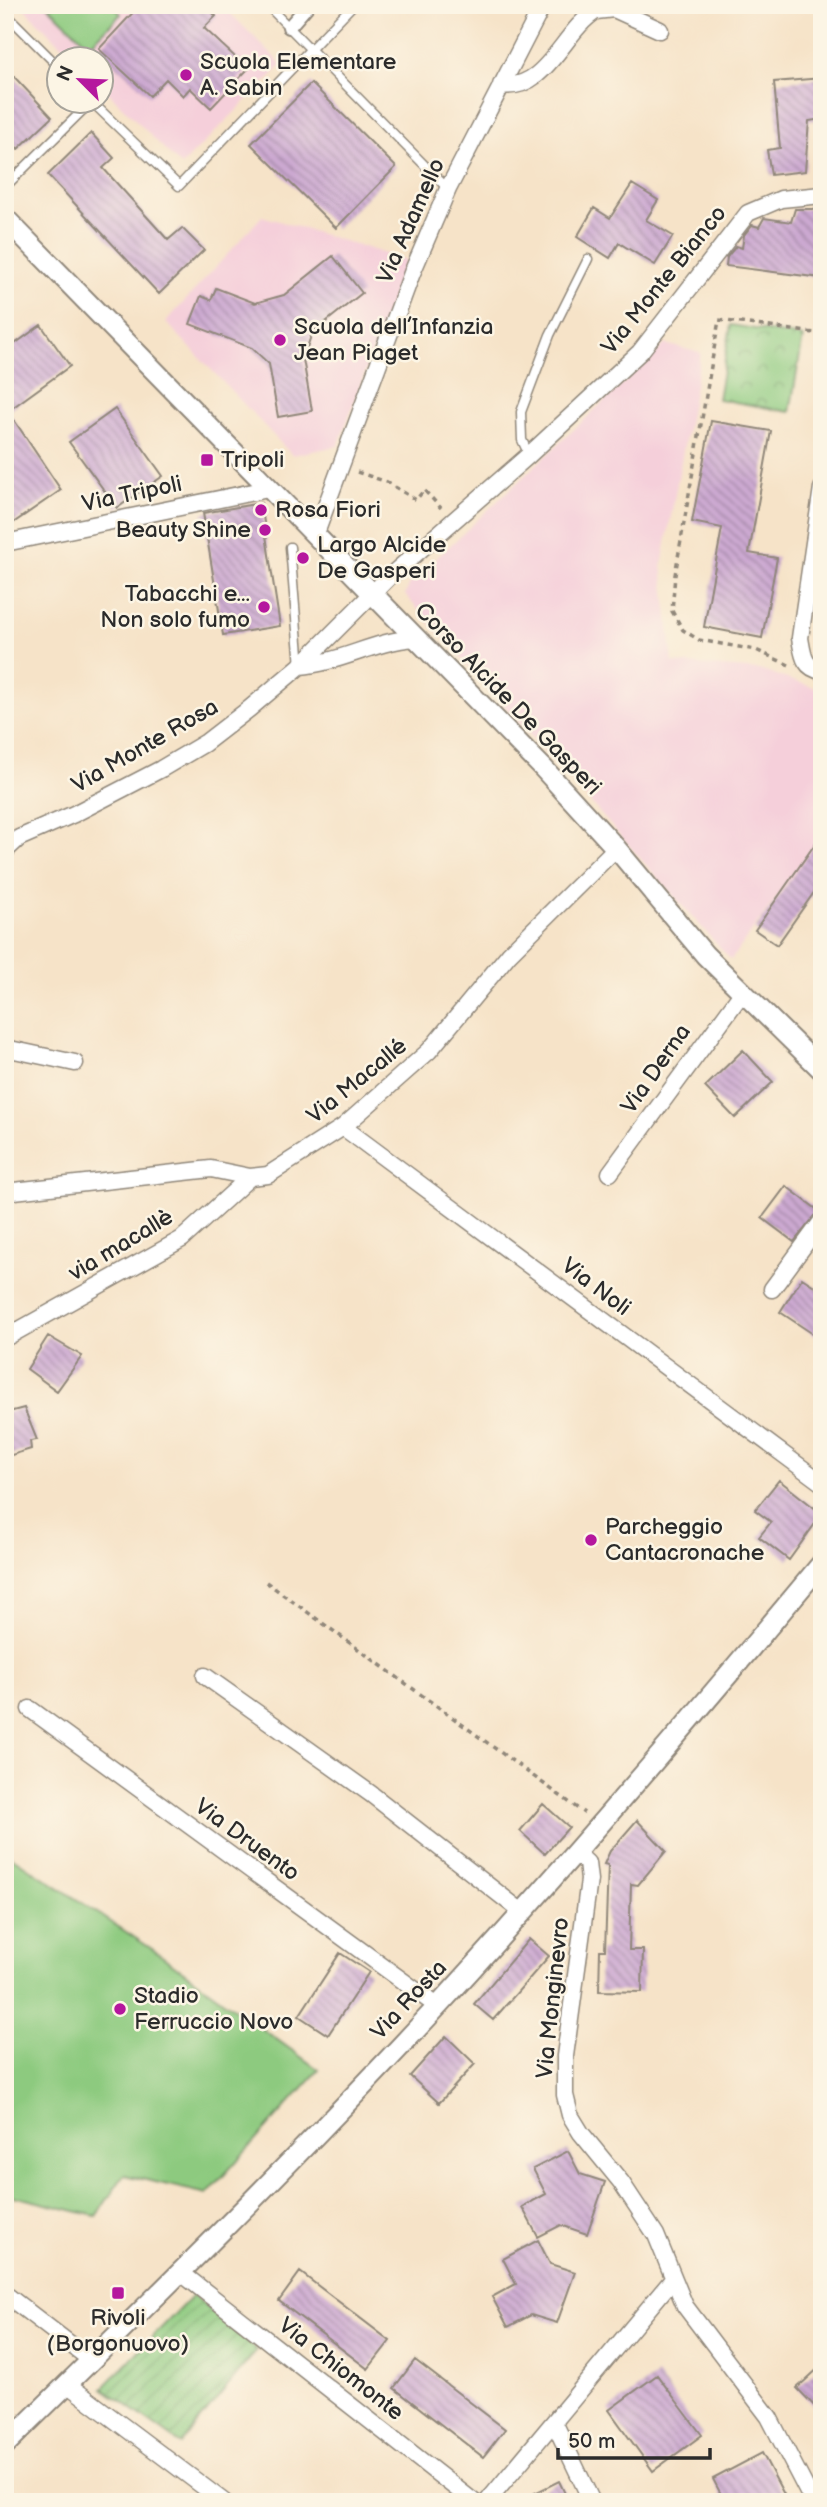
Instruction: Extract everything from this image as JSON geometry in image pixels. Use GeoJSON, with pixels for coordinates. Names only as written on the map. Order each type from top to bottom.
{"type":"FeatureCollection","features":[{"type":"Feature","properties":{"kind":"street"},"geometry":{"type":"LineString","coordinates":[[289,27],[308,5]]}},
{"type":"Feature","properties":{"kind":"street","name":"Via Adamello"},"geometry":{"type":"LineString","coordinates":[[316,536],[402,297],[448,188],[485,104],[501,85],[543,5]]}},
{"type":"Feature","properties":{"kind":"street"},"geometry":{"type":"LineString","coordinates":[[501,85],[514,87],[530,80],[596,11],[614,9],[660,30]]}},
{"type":"Feature","properties":{"kind":"street","name":"Via Monte Bianco"},"geometry":{"type":"LineString","coordinates":[[372,594],[640,352],[748,213],[781,199],[822,195]]}},
{"type":"Feature","properties":{"kind":"street","name":"Corso Alcide De Gasperi"},"geometry":{"type":"LineString","coordinates":[[5,218],[544,769],[616,848],[705,955],[822,1070]]}},
{"type":"Feature","properties":{"kind":"street"},"geometry":{"type":"LineString","coordinates":[[817,671],[804,661],[800,638],[822,488]]}},
{"type":"Feature","properties":{"kind":"street","name":"Via Tripoli"},"geometry":{"type":"LineString","coordinates":[[5,543],[268,489]]}},
{"type":"Feature","properties":{"kind":"street"},"geometry":{"type":"LineString","coordinates":[[300,666],[372,594]]}},
{"type":"Feature","properties":{"kind":"street"},"geometry":{"type":"LineString","coordinates":[[300,666],[327,664],[378,643],[415,638]]}},
{"type":"Feature","properties":{"kind":"street","name":"Via Monte Rosa"},"geometry":{"type":"LineString","coordinates":[[5,851],[19,838],[85,808],[205,743],[300,666]]}},
{"type":"Feature","properties":{"kind":"street","name":"Via Macallé"},"geometry":{"type":"LineString","coordinates":[[250,1177],[268,1175],[343,1127],[429,1051],[509,954],[553,906],[616,848]]}},
{"type":"Feature","properties":{"kind":"street","name":"Via Derna"},"geometry":{"type":"LineString","coordinates":[[610,1174],[742,993]]}},
{"type":"Feature","properties":{"kind":"street"},"geometry":{"type":"LineString","coordinates":[[5,1048],[75,1063]]}},
{"type":"Feature","properties":{"kind":"street","name":"Via Noli"},"geometry":{"type":"LineString","coordinates":[[343,1127],[822,1483]]}},
{"type":"Feature","properties":{"kind":"street"},"geometry":{"type":"LineString","coordinates":[[5,1192],[211,1169],[250,1177]]}},
{"type":"Feature","properties":{"kind":"street","name":"via macallè"},"geometry":{"type":"LineString","coordinates":[[5,1338],[182,1239],[250,1177]]}},
{"type":"Feature","properties":{"kind":"street"},"geometry":{"type":"LineString","coordinates":[[772,1289],[822,1221]]}},
{"type":"Feature","properties":{"kind":"street","name":"Via Rosta"},"geometry":{"type":"LineString","coordinates":[[5,2445],[180,2272],[437,2006],[576,1853],[822,1563]]}},
{"type":"Feature","properties":{"kind":"street"},"geometry":{"type":"LineString","coordinates":[[205,1676],[371,1794],[523,1912]]}},
{"type":"Feature","properties":{"kind":"street","name":"Via Druento"},"geometry":{"type":"LineString","coordinates":[[30,1709],[437,2006]]}},
{"type":"Feature","properties":{"kind":"street","name":"Via Monginevro"},"geometry":{"type":"LineString","coordinates":[[576,1853],[587,1863],[589,1880],[565,2056],[565,2095],[570,2115],[581,2133],[621,2182],[656,2235],[685,2306],[769,2417],[813,2502]]}},
{"type":"Feature","properties":{"kind":"street","name":"Via Chiomonte"},"geometry":{"type":"LineString","coordinates":[[180,2272],[474,2502]]}},
{"type":"Feature","properties":{"kind":"street"},"geometry":{"type":"LineString","coordinates":[[487,2502],[673,2279]]}},
{"type":"Feature","properties":{"kind":"street"},"geometry":{"type":"LineString","coordinates":[[5,2294],[91,2360]]}},
{"type":"Feature","properties":{"kind":"street"},"geometry":{"type":"LineString","coordinates":[[67,2384],[223,2502]]}},
{"type":"Feature","properties":{"kind":"street"},"geometry":{"type":"LineString","coordinates":[[554,2422],[592,2502]]}},
{"type":"Feature","properties":{"kind":"lane"},"geometry":{"type":"LineString","coordinates":[[267,5],[448,188]]}},
{"type":"Feature","properties":{"kind":"lane"},"geometry":{"type":"LineString","coordinates":[[106,116],[179,186],[353,5]]}},
{"type":"Feature","properties":{"kind":"lane"},"geometry":{"type":"LineString","coordinates":[[5,13],[46,54]]}},
{"type":"Feature","properties":{"kind":"lane"},"geometry":{"type":"LineString","coordinates":[[5,187],[78,116]]}},
{"type":"Feature","properties":{"kind":"lane"},"geometry":{"type":"LineString","coordinates":[[529,455],[522,440],[522,412],[550,335],[588,259]]}},
{"type":"Feature","properties":{"kind":"lane"},"geometry":{"type":"LineString","coordinates":[[290,547],[300,666]]}},
{"type":"Feature","properties":{"kind":"path"},"geometry":{"type":"LineString","coordinates":[[817,671],[784,664],[755,650],[699,640],[682,630],[672,611],[675,575],[719,320],[822,334]]}},
{"type":"Feature","properties":{"kind":"path"},"geometry":{"type":"LineString","coordinates":[[359,473],[387,482],[416,500],[424,490],[443,511]]}},
{"type":"Feature","properties":{"kind":"path"},"geometry":{"type":"LineString","coordinates":[[266,1582],[600,1824]]}},
{"type":"Feature","properties":{"kind":"shaded area","name":"Scuola Elementare A. Sabin"},"geometry":{"type":"Polygon","coordinates":[[[21,5],[222,5],[282,65],[181,166],[116,100],[116,46],[62,46],[21,5]]]}},
{"type":"Feature","properties":{"kind":"shaded area","name":"Scuola dell’Infanzia Jean Piaget"},"geometry":{"type":"Polygon","coordinates":[[[262,216],[406,260],[338,446],[292,455],[166,322],[262,216]]]}},
{"type":"Feature","properties":{"kind":"shaded area"},"geometry":{"type":"Polygon","coordinates":[[[665,344],[701,353],[662,565],[673,663],[759,670],[822,690],[822,841],[818,840],[731,960],[405,595],[410,583],[665,344]]]}},
{"type":"Feature","properties":{"kind":"green space"},"geometry":{"type":"Polygon","coordinates":[[[47,5],[113,5],[121,14],[89,46],[47,5]]]}},
{"type":"Feature","properties":{"kind":"green space"},"geometry":{"type":"Polygon","coordinates":[[[731,325],[803,337],[790,412],[718,399],[731,325]]]}},
{"type":"Feature","properties":{"kind":"green space","name":"Stadio Ferruccio Novo"},"geometry":{"type":"Polygon","coordinates":[[[5,1852],[152,1949],[319,2070],[207,2194],[124,2175],[96,2216],[5,2194],[5,1852]]]}},
{"type":"Feature","properties":{"kind":"green space"},"geometry":{"type":"Polygon","coordinates":[[[193,2295],[257,2350],[181,2444],[103,2388],[193,2295]]]}},
{"type":"Feature","properties":{"kind":"building","name":"Scuola Elementare A. Sabin"},"geometry":{"type":"Polygon","coordinates":[[[140,5],[205,5],[216,16],[204,28],[248,69],[211,108],[190,88],[183,96],[166,79],[150,96],[116,65],[116,46],[102,46],[140,5]]]}},
{"type":"Feature","properties":{"kind":"building"},"geometry":{"type":"Polygon","coordinates":[[[5,67],[46,111],[46,116],[52,117],[18,149],[5,135],[5,67]]]}},
{"type":"Feature","properties":{"kind":"building"},"geometry":{"type":"Polygon","coordinates":[[[822,78],[822,119],[809,121],[805,171],[771,175],[767,150],[780,148],[774,82],[822,78]]]}},
{"type":"Feature","properties":{"kind":"building"},"geometry":{"type":"Polygon","coordinates":[[[311,83],[396,167],[336,228],[251,144],[311,83]]]}},
{"type":"Feature","properties":{"kind":"building"},"geometry":{"type":"Polygon","coordinates":[[[91,133],[114,158],[103,168],[168,240],[182,228],[204,250],[159,294],[48,175],[91,133]]]}},
{"type":"Feature","properties":{"kind":"building"},"geometry":{"type":"Polygon","coordinates":[[[632,184],[658,200],[646,220],[673,236],[655,265],[619,243],[610,258],[577,237],[594,208],[610,218],[632,184]]]}},
{"type":"Feature","properties":{"kind":"building"},"geometry":{"type":"Polygon","coordinates":[[[795,209],[822,209],[822,278],[726,266],[727,257],[736,246],[742,248],[744,235],[752,225],[759,227],[764,218],[791,222],[795,209]]]}},
{"type":"Feature","properties":{"kind":"building"},"geometry":{"type":"Polygon","coordinates":[[[333,256],[362,293],[312,333],[303,359],[312,411],[278,417],[269,364],[252,348],[190,324],[201,296],[211,300],[216,288],[255,303],[284,295],[333,256]]]}},
{"type":"Feature","properties":{"kind":"building"},"geometry":{"type":"Polygon","coordinates":[[[41,325],[70,366],[8,411],[61,490],[13,523],[5,512],[5,351],[41,325]]]}},
{"type":"Feature","properties":{"kind":"building"},"geometry":{"type":"Polygon","coordinates":[[[115,409],[163,476],[117,508],[69,442],[115,409]]]}},
{"type":"Feature","properties":{"kind":"building"},"geometry":{"type":"Polygon","coordinates":[[[711,421],[771,431],[749,553],[777,558],[762,638],[704,627],[722,528],[692,522],[711,421]]]}},
{"type":"Feature","properties":{"kind":"building"},"geometry":{"type":"Polygon","coordinates":[[[261,503],[280,626],[223,635],[203,513],[261,503]]]}},
{"type":"Feature","properties":{"kind":"building"},"geometry":{"type":"Polygon","coordinates":[[[822,834],[822,881],[777,945],[755,930],[822,834]]]}},
{"type":"Feature","properties":{"kind":"building"},"geometry":{"type":"Polygon","coordinates":[[[743,1050],[773,1082],[735,1118],[705,1087],[743,1050]]]}},
{"type":"Feature","properties":{"kind":"building"},"geometry":{"type":"Polygon","coordinates":[[[786,1186],[819,1211],[794,1242],[762,1218],[786,1186]]]}},
{"type":"Feature","properties":{"kind":"building"},"geometry":{"type":"Polygon","coordinates":[[[802,1278],[822,1291],[822,1340],[780,1312],[802,1278]]]}},
{"type":"Feature","properties":{"kind":"building"},"geometry":{"type":"Polygon","coordinates":[[[48,1336],[82,1356],[57,1391],[27,1369],[48,1336]]]}},
{"type":"Feature","properties":{"kind":"building"},"geometry":{"type":"Polygon","coordinates":[[[24,1408],[37,1440],[30,1441],[31,1449],[5,1457],[5,1413],[24,1408]]]}},
{"type":"Feature","properties":{"kind":"building"},"geometry":{"type":"Polygon","coordinates":[[[779,1480],[822,1514],[789,1560],[759,1537],[771,1522],[755,1510],[779,1480]]]}},
{"type":"Feature","properties":{"kind":"building"},"geometry":{"type":"Polygon","coordinates":[[[543,1804],[569,1827],[545,1854],[520,1831],[543,1804]]]}},
{"type":"Feature","properties":{"kind":"building"},"geometry":{"type":"Polygon","coordinates":[[[637,1820],[666,1851],[638,1885],[631,1884],[629,1950],[643,1950],[642,1992],[599,1991],[600,1950],[605,1950],[608,1865],[604,1864],[610,1851],[637,1820]]]}},
{"type":"Feature","properties":{"kind":"building"},"geometry":{"type":"Polygon","coordinates":[[[529,1939],[549,1956],[493,2020],[474,2004],[529,1939]]]}},
{"type":"Feature","properties":{"kind":"building"},"geometry":{"type":"Polygon","coordinates":[[[340,1953],[369,1972],[328,2035],[299,2016],[340,1953]]]}},
{"type":"Feature","properties":{"kind":"building"},"geometry":{"type":"Polygon","coordinates":[[[446,2036],[475,2064],[439,2103],[410,2076],[446,2036]]]}},
{"type":"Feature","properties":{"kind":"building"},"geometry":{"type":"Polygon","coordinates":[[[568,2151],[580,2174],[605,2182],[587,2234],[561,2225],[538,2237],[522,2207],[546,2194],[533,2169],[568,2151]]]}},
{"type":"Feature","properties":{"kind":"building"},"geometry":{"type":"Polygon","coordinates":[[[538,2240],[550,2264],[575,2272],[557,2323],[531,2315],[508,2327],[492,2297],[516,2284],[503,2259],[538,2240]]]}},
{"type":"Feature","properties":{"kind":"building"},"geometry":{"type":"Polygon","coordinates":[[[300,2272],[390,2341],[368,2369],[279,2301],[300,2272]]]}},
{"type":"Feature","properties":{"kind":"building"},"geometry":{"type":"Polygon","coordinates":[[[415,2360],[505,2429],[483,2457],[394,2388],[415,2360]]]}},
{"type":"Feature","properties":{"kind":"building"},"geometry":{"type":"Polygon","coordinates":[[[822,2365],[822,2414],[797,2388],[822,2365]]]}},
{"type":"Feature","properties":{"kind":"building"},"geometry":{"type":"Polygon","coordinates":[[[657,2375],[702,2435],[653,2471],[609,2410],[657,2375]]]}},
{"type":"Feature","properties":{"kind":"building"},"geometry":{"type":"Polygon","coordinates":[[[762,2453],[788,2502],[725,2502],[713,2479],[762,2453]]]}},
{"type":"Feature","properties":{"kind":"building"},"geometry":{"type":"Polygon","coordinates":[[[559,2481],[569,2502],[517,2502],[559,2481]]]}},
{"type":"Feature","properties":{"kind":"place","name":"Scuola Elementare A. Sabin"},"geometry":{"type":"Point","coordinates":[186,75]}},
{"type":"Feature","properties":{"kind":"place","name":"Scuola dell’Infanzia Jean Piaget"},"geometry":{"type":"Point","coordinates":[280,340]}},
{"type":"Feature","properties":{"kind":"place","name":"Tripoli"},"geometry":{"type":"Point","coordinates":[207,460]}},
{"type":"Feature","properties":{"kind":"place","name":"Rosa Fiori"},"geometry":{"type":"Point","coordinates":[261,510]}},
{"type":"Feature","properties":{"kind":"place","name":"Beauty Shine"},"geometry":{"type":"Point","coordinates":[265,530]}},
{"type":"Feature","properties":{"kind":"place","name":"Largo Alcide De Gasperi"},"geometry":{"type":"Point","coordinates":[303,558]}},
{"type":"Feature","properties":{"kind":"place","name":"Tabacchi e... Non solo fumo"},"geometry":{"type":"Point","coordinates":[264,607]}},
{"type":"Feature","properties":{"kind":"place","name":"Parcheggio Cantacronache"},"geometry":{"type":"Point","coordinates":[591,1540]}},
{"type":"Feature","properties":{"kind":"place","name":"Stadio Ferruccio Novo"},"geometry":{"type":"Point","coordinates":[120,2009]}},
{"type":"Feature","properties":{"kind":"place","name":"Rivoli (Borgonuovo)"},"geometry":{"type":"Point","coordinates":[118,2293]}}]}
